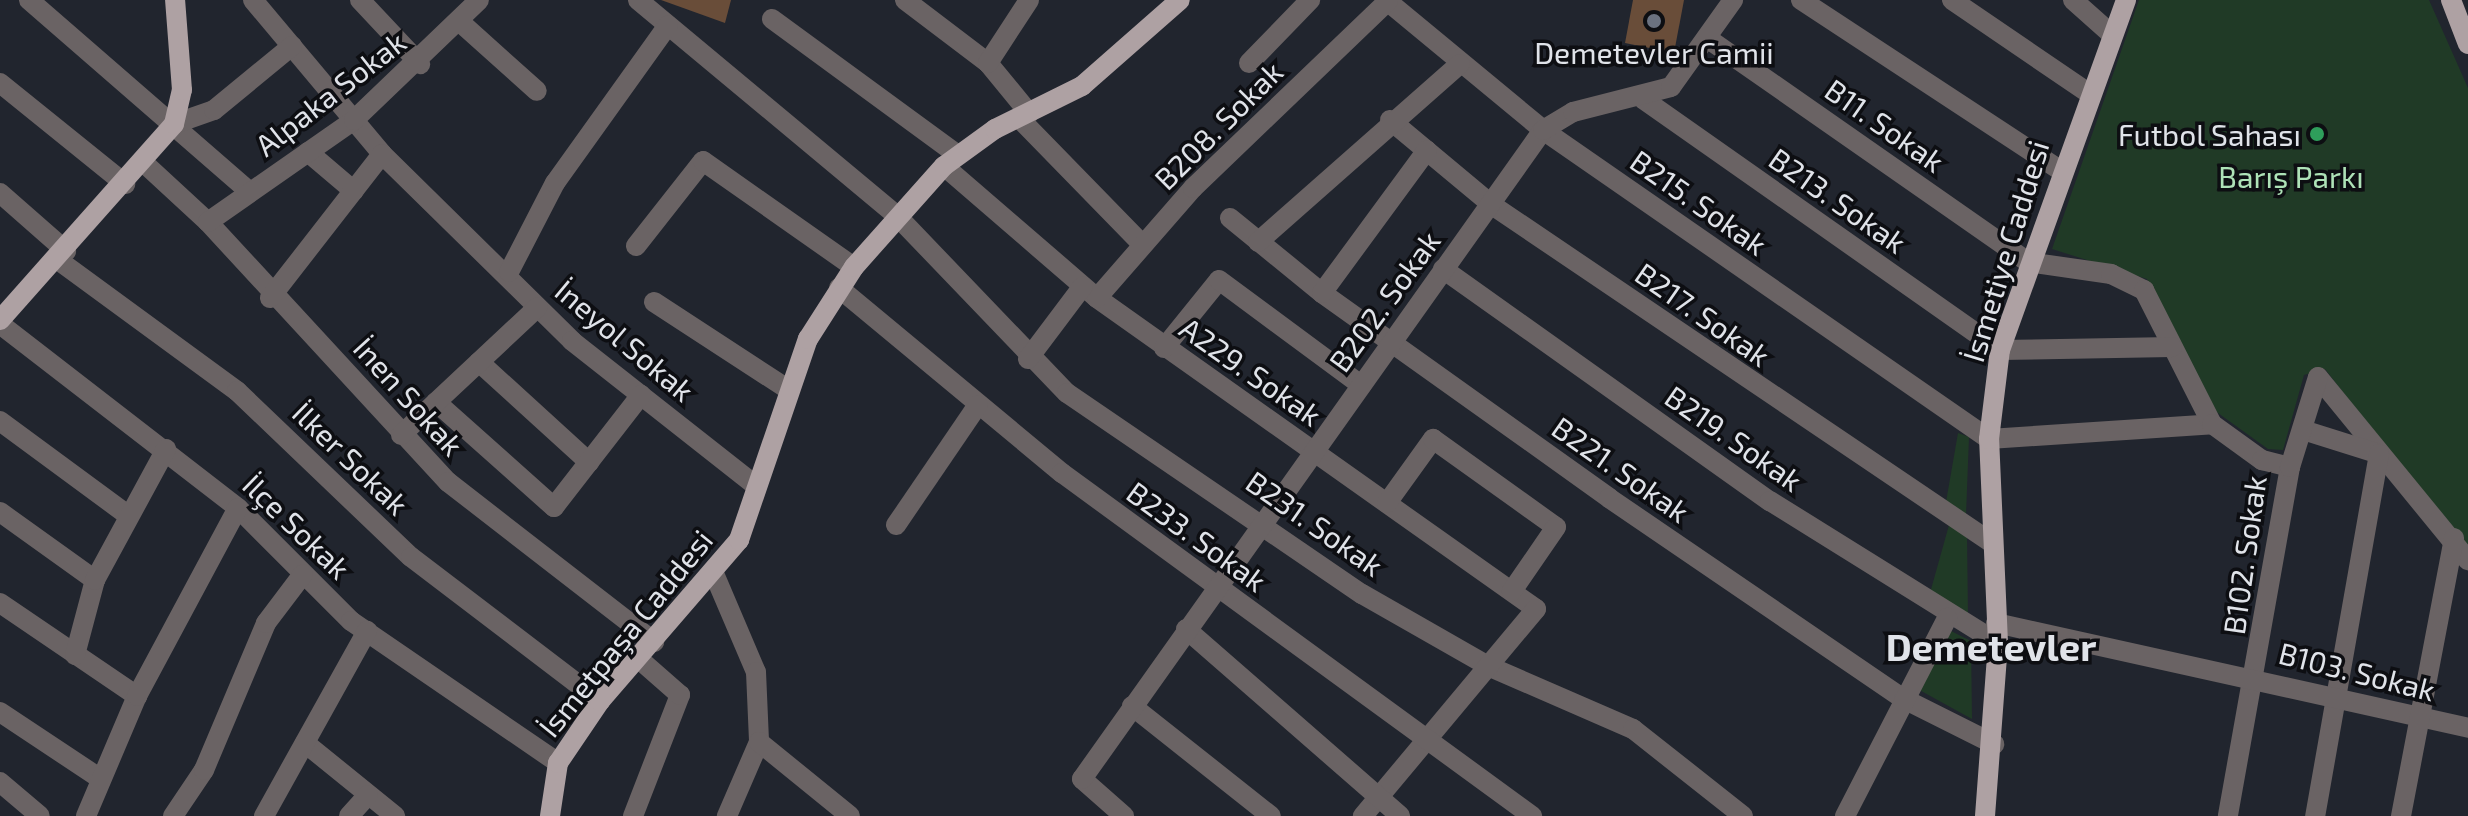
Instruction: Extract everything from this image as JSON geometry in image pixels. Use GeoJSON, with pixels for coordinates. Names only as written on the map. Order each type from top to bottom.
{"type":"FeatureCollection","features":[{"type":"Feature","properties":{"kind":"main road","name":"İsmetpaşa Caddesi"},"geometry":{"type":"LineString","coordinates":[[550,816],[558,763],[600,701],[715,576],[739,540],[754,484],[808,339],[854,267],[951,160],[1116,61],[1180,0]]}},
{"type":"Feature","properties":{"kind":"main road","name":"İsmetiye Caddesi"},"geometry":{"type":"LineString","coordinates":[[1985,816],[1994,744],[1997,633],[1989,439],[2000,350],[2087,92],[2126,0]]}},
{"type":"Feature","properties":{"kind":"main road"},"geometry":{"type":"LineString","coordinates":[[2451,0],[2468,44]]}},
{"type":"Feature","properties":{"kind":"main road"},"geometry":{"type":"LineString","coordinates":[[2,314],[62,256],[174,124],[182,90],[174,1]]}},
{"type":"Feature","properties":{"kind":"street"},"geometry":{"type":"LineString","coordinates":[[29,0],[250,192]]}},
{"type":"Feature","properties":{"kind":"street","name":"İneyol Sokak"},"geometry":{"type":"LineString","coordinates":[[253,0],[382,154],[509,272],[538,307],[641,395],[754,484]]}},
{"type":"Feature","properties":{"kind":"street"},"geometry":{"type":"LineString","coordinates":[[360,0],[420,64]]}},
{"type":"Feature","properties":{"kind":"street","name":"Alpaka Sokak"},"geometry":{"type":"LineString","coordinates":[[208,222],[354,120],[420,64],[479,0]]}},
{"type":"Feature","properties":{"kind":"street","name":"B231. Sokak"},"geometry":{"type":"LineString","coordinates":[[638,0],[898,217],[1028,359],[1067,393],[1260,521],[1362,594],[1488,666],[1633,729],[1743,816]]}},
{"type":"Feature","properties":{"kind":"street"},"geometry":{"type":"LineString","coordinates":[[988,63],[1029,0]]}},
{"type":"Feature","properties":{"kind":"street"},"geometry":{"type":"LineString","coordinates":[[1249,63],[1310,0]]}},
{"type":"Feature","properties":{"kind":"street","name":"B202. Sokak"},"geometry":{"type":"LineString","coordinates":[[1100,808],[1082,779],[1260,521],[1492,205],[1543,130],[1573,112],[1643,99],[1671,87],[1733,0]]}},
{"type":"Feature","properties":{"kind":"street"},"geometry":{"type":"LineString","coordinates":[[1801,0],[2060,170]]}},
{"type":"Feature","properties":{"kind":"street"},"geometry":{"type":"LineString","coordinates":[[1952,0],[2087,92]]}},
{"type":"Feature","properties":{"kind":"street"},"geometry":{"type":"LineString","coordinates":[[2073,0],[2110,33]]}},
{"type":"Feature","properties":{"kind":"street","name":"B215. Sokak"},"geometry":{"type":"LineString","coordinates":[[1387,1],[1543,130],[1989,439]]}},
{"type":"Feature","properties":{"kind":"street","name":"B208. Sokak"},"geometry":{"type":"LineString","coordinates":[[1028,359],[1090,292],[1143,245],[1387,1]]}},
{"type":"Feature","properties":{"kind":"street"},"geometry":{"type":"LineString","coordinates":[[915,3],[988,63],[1024,115],[1143,245]]}},
{"type":"Feature","properties":{"kind":"street","name":"A229. Sokak"},"geometry":{"type":"LineString","coordinates":[[772,19],[951,160],[1090,292],[1164,348],[1314,450],[1536,609],[1488,666]]}},
{"type":"Feature","properties":{"kind":"street"},"geometry":{"type":"LineString","coordinates":[[460,22],[537,91]]}},
{"type":"Feature","properties":{"kind":"street"},"geometry":{"type":"LineString","coordinates":[[509,272],[555,183],[668,25]]}},
{"type":"Feature","properties":{"kind":"street","name":"B11. Sokak"},"geometry":{"type":"LineString","coordinates":[[1707,38],[2028,262]]}},
{"type":"Feature","properties":{"kind":"street"},"geometry":{"type":"LineString","coordinates":[[174,124],[214,110],[292,46]]}},
{"type":"Feature","properties":{"kind":"street"},"geometry":{"type":"LineString","coordinates":[[1258,242],[1390,120],[1460,64]]}},
{"type":"Feature","properties":{"kind":"street"},"geometry":{"type":"LineString","coordinates":[[0,83],[125,184]]}},
{"type":"Feature","properties":{"kind":"street","name":"B213. Sokak"},"geometry":{"type":"LineString","coordinates":[[1643,99],[2000,350]]}},
{"type":"Feature","properties":{"kind":"street","name":"B217. Sokak"},"geometry":{"type":"LineString","coordinates":[[1390,120],[1492,205],[1992,543]]}},
{"type":"Feature","properties":{"kind":"street"},"geometry":{"type":"LineString","coordinates":[[1322,293],[1427,150]]}},
{"type":"Feature","properties":{"kind":"street"},"geometry":{"type":"LineString","coordinates":[[308,152],[354,191]]}},
{"type":"Feature","properties":{"kind":"street"},"geometry":{"type":"LineString","coordinates":[[270,298],[382,154]]}},
{"type":"Feature","properties":{"kind":"street"},"geometry":{"type":"LineString","coordinates":[[636,246],[703,161],[854,267]]}},
{"type":"Feature","properties":{"kind":"street","name":"İnen Sokak"},"geometry":{"type":"LineString","coordinates":[[144,163],[208,222],[270,298],[337,358],[401,435],[496,523],[654,642]]}},
{"type":"Feature","properties":{"kind":"street","name":"İlker Sokak"},"geometry":{"type":"LineString","coordinates":[[0,193],[62,256],[237,391],[411,557],[600,701]]}},
{"type":"Feature","properties":{"kind":"street","name":"B221. Sokak"},"geometry":{"type":"LineString","coordinates":[[1230,218],[1391,344],[1904,699],[1994,744]]}},
{"type":"Feature","properties":{"kind":"street","name":"B102. Sokak"},"geometry":{"type":"LineString","coordinates":[[2028,262],[2111,274],[2144,290],[2212,424],[2262,460],[2290,467],[2256,677],[2228,816]]}},
{"type":"Feature","properties":{"kind":"street","name":"B219. Sokak"},"geometry":{"type":"LineString","coordinates":[[1443,269],[1947,618],[1997,633]]}},
{"type":"Feature","properties":{"kind":"street"},"geometry":{"type":"LineString","coordinates":[[1164,348],[1219,280],[1361,385]]}},
{"type":"Feature","properties":{"kind":"street","name":"B233. Sokak"},"geometry":{"type":"LineString","coordinates":[[839,288],[978,405],[1215,587],[1429,738],[1532,816]]}},
{"type":"Feature","properties":{"kind":"street"},"geometry":{"type":"LineString","coordinates":[[654,302],[789,390]]}},
{"type":"Feature","properties":{"kind":"street"},"geometry":{"type":"LineString","coordinates":[[401,435],[538,307]]}},
{"type":"Feature","properties":{"kind":"street","name":"İlçe Sokak"},"geometry":{"type":"LineString","coordinates":[[2,314],[238,508],[303,574],[367,631],[558,763]]}},
{"type":"Feature","properties":{"kind":"street"},"geometry":{"type":"LineString","coordinates":[[2000,350],[2172,347]]}},
{"type":"Feature","properties":{"kind":"street"},"geometry":{"type":"LineString","coordinates":[[479,362],[589,462]]}},
{"type":"Feature","properties":{"kind":"street"},"geometry":{"type":"LineString","coordinates":[[2290,467],[2318,377],[2379,454],[2454,538],[2468,560]]}},
{"type":"Feature","properties":{"kind":"street"},"geometry":{"type":"LineString","coordinates":[[436,402],[554,507],[641,395]]}},
{"type":"Feature","properties":{"kind":"street"},"geometry":{"type":"LineString","coordinates":[[896,525],[978,405]]}},
{"type":"Feature","properties":{"kind":"street"},"geometry":{"type":"LineString","coordinates":[[0,421],[126,514]]}},
{"type":"Feature","properties":{"kind":"street"},"geometry":{"type":"LineString","coordinates":[[1989,439],[2212,424]]}},
{"type":"Feature","properties":{"kind":"street"},"geometry":{"type":"LineString","coordinates":[[2303,430],[2379,454]]}},
{"type":"Feature","properties":{"kind":"street"},"geometry":{"type":"LineString","coordinates":[[1387,503],[1433,439],[1556,527],[1512,591]]}},
{"type":"Feature","properties":{"kind":"street"},"geometry":{"type":"LineString","coordinates":[[75,655],[95,580],[126,514],[166,449]]}},
{"type":"Feature","properties":{"kind":"street"},"geometry":{"type":"LineString","coordinates":[[2315,816],[2379,454]]}},
{"type":"Feature","properties":{"kind":"street"},"geometry":{"type":"LineString","coordinates":[[86,816],[137,696],[238,508]]}},
{"type":"Feature","properties":{"kind":"street"},"geometry":{"type":"LineString","coordinates":[[0,512],[95,580]]}},
{"type":"Feature","properties":{"kind":"street"},"geometry":{"type":"LineString","coordinates":[[2401,816],[2454,538]]}},
{"type":"Feature","properties":{"kind":"street"},"geometry":{"type":"LineString","coordinates":[[173,816],[204,770],[266,623],[303,574]]}},
{"type":"Feature","properties":{"kind":"street"},"geometry":{"type":"LineString","coordinates":[[715,576],[756,672],[759,742],[727,816]]}},
{"type":"Feature","properties":{"kind":"street"},"geometry":{"type":"LineString","coordinates":[[0,603],[137,696]]}},
{"type":"Feature","properties":{"kind":"street"},"geometry":{"type":"LineString","coordinates":[[1845,816],[1947,618]]}},
{"type":"Feature","properties":{"kind":"street"},"geometry":{"type":"LineString","coordinates":[[1186,629],[1400,816]]}},
{"type":"Feature","properties":{"kind":"street"},"geometry":{"type":"LineString","coordinates":[[264,816],[367,631]]}},
{"type":"Feature","properties":{"kind":"street","name":"B103. Sokak"},"geometry":{"type":"LineString","coordinates":[[1997,633],[2256,677],[2468,728]]}},
{"type":"Feature","properties":{"kind":"street"},"geometry":{"type":"LineString","coordinates":[[633,816],[680,695],[639,659]]}},
{"type":"Feature","properties":{"kind":"street"},"geometry":{"type":"LineString","coordinates":[[1363,816],[1488,666]]}},
{"type":"Feature","properties":{"kind":"street"},"geometry":{"type":"LineString","coordinates":[[1132,706],[1271,816]]}},
{"type":"Feature","properties":{"kind":"street"},"geometry":{"type":"LineString","coordinates":[[0,712],[101,779]]}},
{"type":"Feature","properties":{"kind":"street"},"geometry":{"type":"LineString","coordinates":[[759,742],[850,816]]}},
{"type":"Feature","properties":{"kind":"street"},"geometry":{"type":"LineString","coordinates":[[305,743],[395,816]]}},
{"type":"Feature","properties":{"kind":"street"},"geometry":{"type":"LineString","coordinates":[[0,782],[40,816]]}},
{"type":"Feature","properties":{"kind":"street"},"geometry":{"type":"LineString","coordinates":[[349,816],[368,795]]}},
{"type":"Feature","properties":{"kind":"street"},"geometry":{"type":"LineString","coordinates":[[1100,808],[1124,816]]}},
{"type":"Feature","properties":{"kind":"green space","name":"Barış Parkı"},"geometry":{"type":"Polygon","coordinates":[[[2139,0],[2429,0],[2468,88],[2468,553],[2325,369],[2304,375],[2283,450],[2268,449],[2211,408],[2147,279],[2052,249],[2139,0]]]}},
{"type":"Feature","properties":{"kind":"green space"},"geometry":{"type":"Polygon","coordinates":[[[1958,433],[1969,437],[1966,515],[1946,502],[1958,433]]]}},
{"type":"Feature","properties":{"kind":"green space"},"geometry":{"type":"Polygon","coordinates":[[[1949,525],[1967,535],[1968,614],[1930,593],[1949,525]]]}},
{"type":"Feature","properties":{"kind":"green space"},"geometry":{"type":"Polygon","coordinates":[[[1947,629],[1971,641],[1972,719],[1914,687],[1947,629]]]}},
{"type":"Feature","properties":{"kind":"building"},"geometry":{"type":"Polygon","coordinates":[[[661,0],[731,0],[725,23],[661,0]]]}},
{"type":"Feature","properties":{"kind":"building","name":"Demetevler Camii"},"geometry":{"type":"Polygon","coordinates":[[[1633,0],[1684,0],[1674,53],[1625,43],[1633,0]]]}},
{"type":"Feature","properties":{"kind":"place","name":"Demetevler Camii"},"geometry":{"type":"Point","coordinates":[1654,21]}},
{"type":"Feature","properties":{"kind":"place","name":"Futbol Sahası"},"geometry":{"type":"Point","coordinates":[2317,134]}},
{"type":"Feature","properties":{"kind":"district","name":"Demetevler"},"geometry":{"type":"Point","coordinates":[1991,647]}}]}
